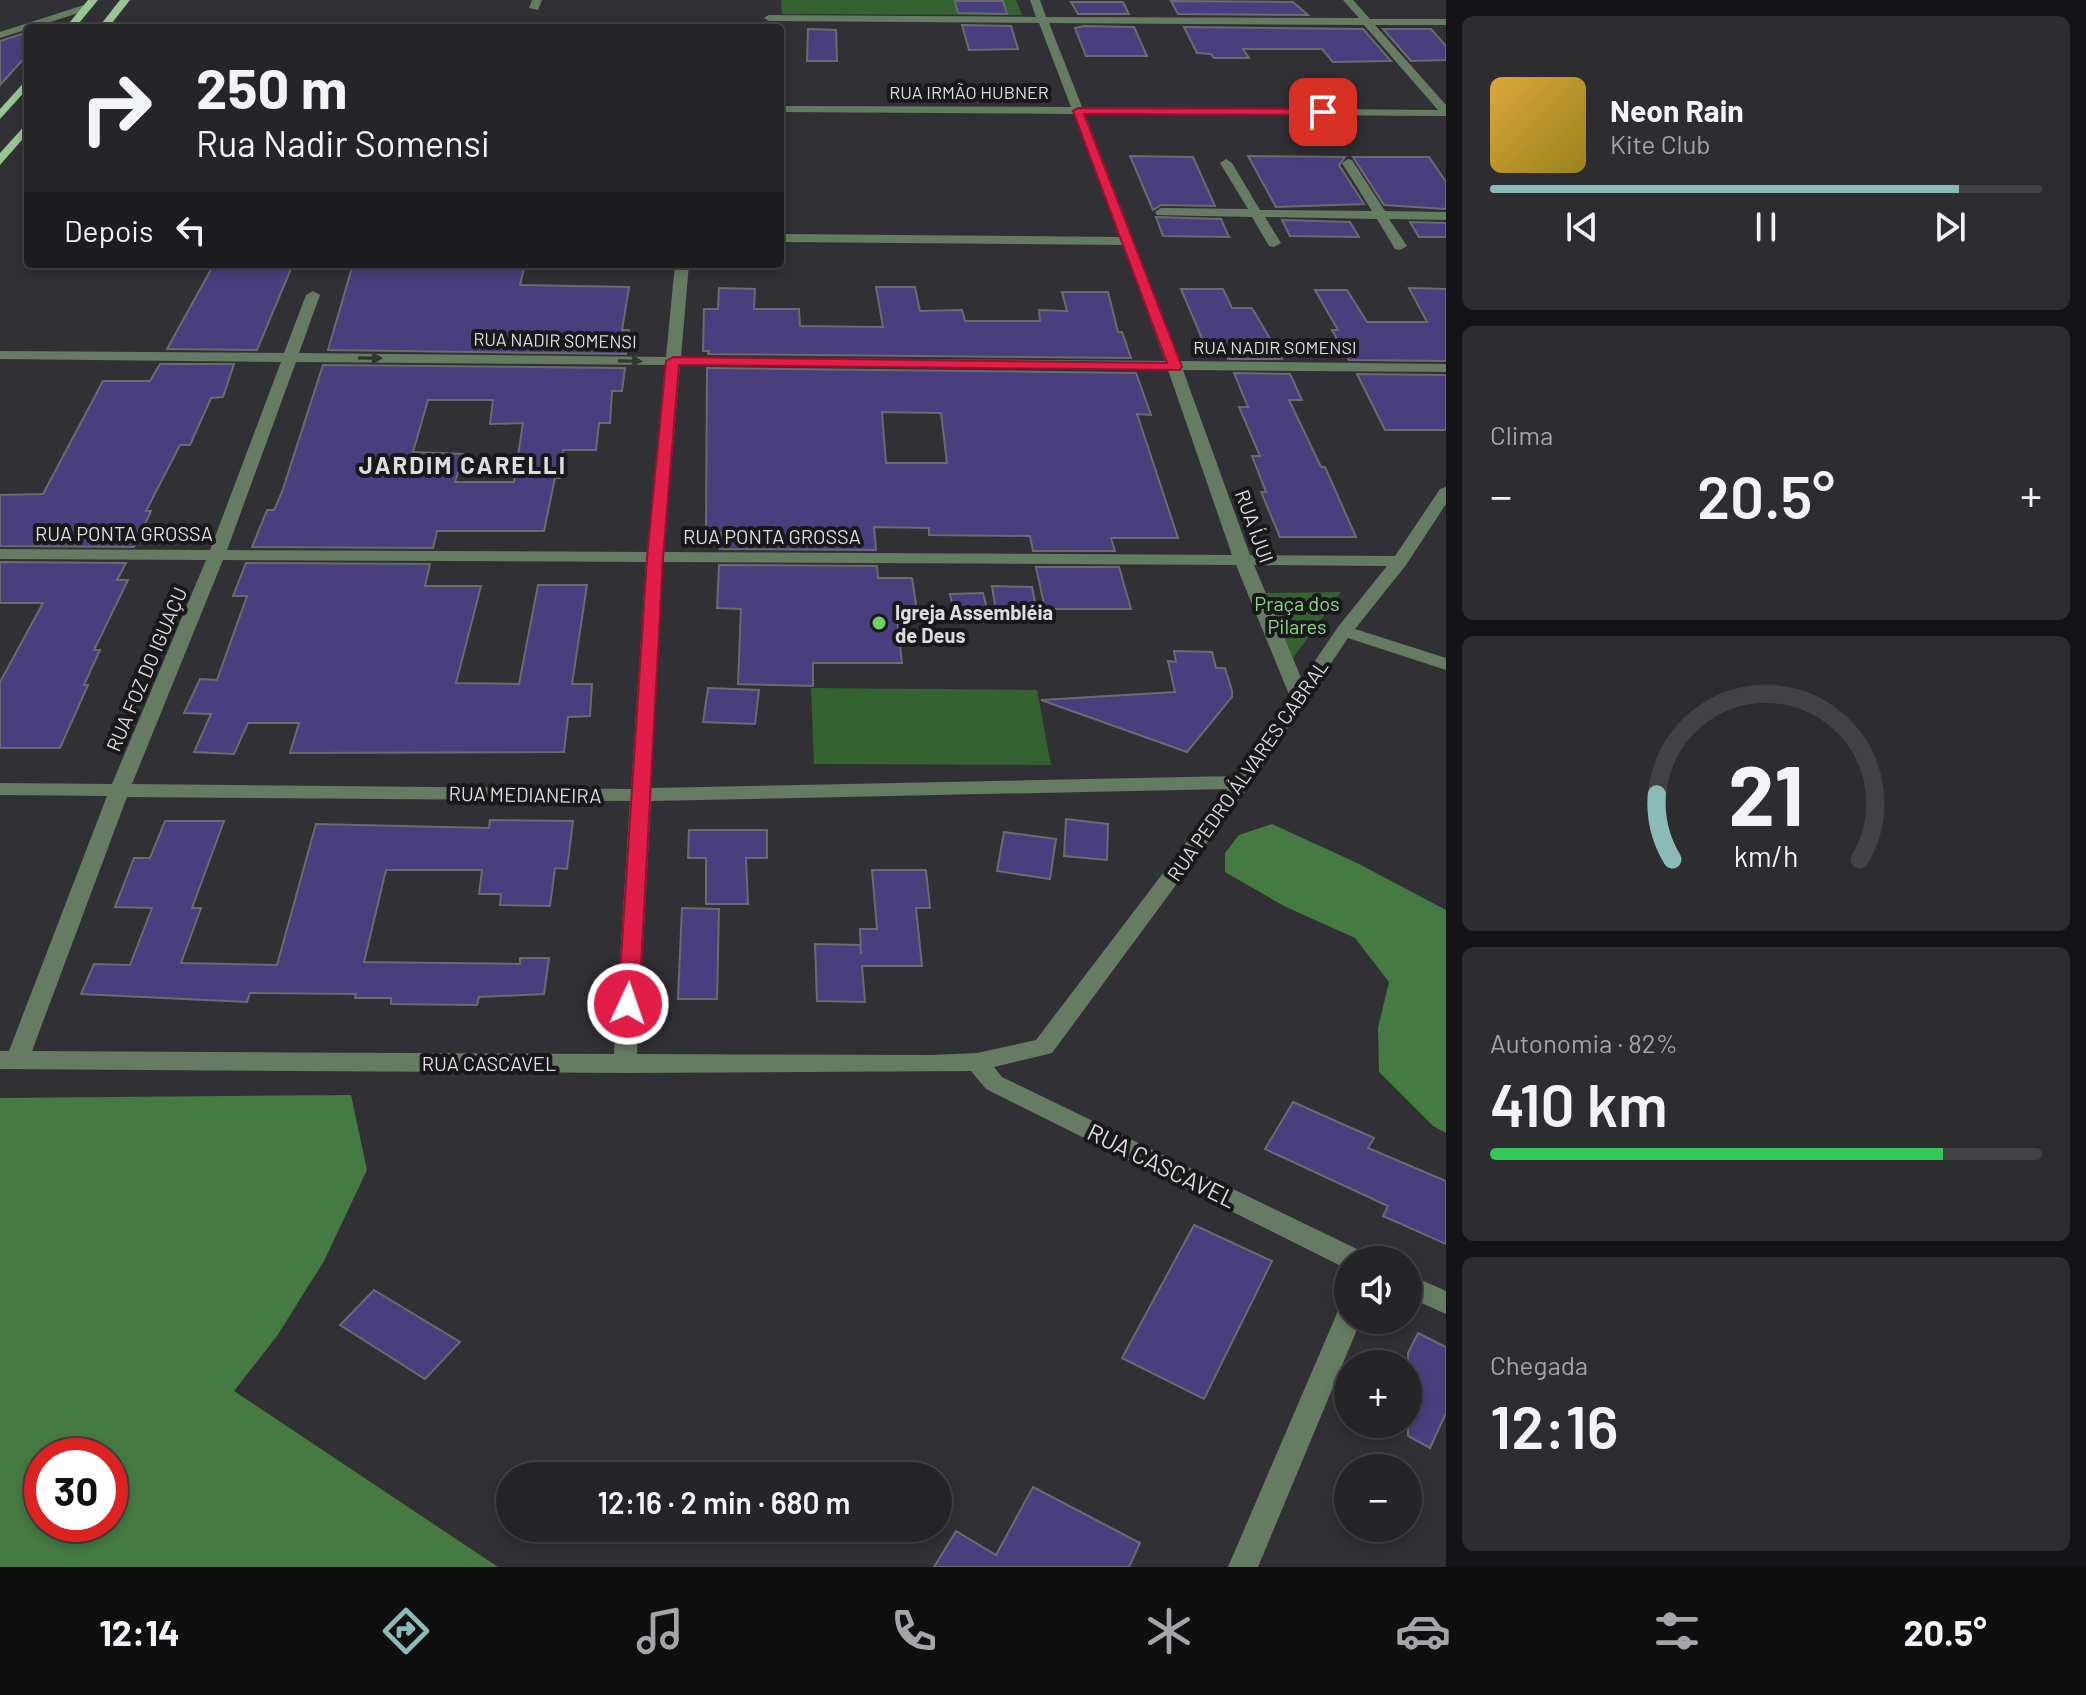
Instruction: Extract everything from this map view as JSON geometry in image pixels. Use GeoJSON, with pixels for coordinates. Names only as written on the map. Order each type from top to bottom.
{"type":"FeatureCollection","features":[{"type":"Feature","properties":{"kind":"main road"},"geometry":{"type":"LineString","coordinates":[[106,24],[125,0]]}},
{"type":"Feature","properties":{"kind":"main road"},"geometry":{"type":"LineString","coordinates":[[73,24],[90,4]]}},
{"type":"Feature","properties":{"kind":"main road"},"geometry":{"type":"LineString","coordinates":[[0,116],[24,86]]}},
{"type":"Feature","properties":{"kind":"main road"},"geometry":{"type":"LineString","coordinates":[[0,161],[24,130]]}},
{"type":"Feature","properties":{"kind":"street"},"geometry":{"type":"LineString","coordinates":[[72,0],[90,4]]}},
{"type":"Feature","properties":{"kind":"street","name":"RUA ÍJUI"},"geometry":{"type":"LineString","coordinates":[[1035,0],[1175,367],[1242,558],[1300,699]]}},
{"type":"Feature","properties":{"kind":"street"},"geometry":{"type":"LineString","coordinates":[[1348,0],[1446,112]]}},
{"type":"Feature","properties":{"kind":"street"},"geometry":{"type":"LineString","coordinates":[[32,24],[90,4]]}},
{"type":"Feature","properties":{"kind":"street"},"geometry":{"type":"LineString","coordinates":[[769,18],[1446,22]]}},
{"type":"Feature","properties":{"kind":"street"},"geometry":{"type":"LineString","coordinates":[[0,35],[24,27]]}},
{"type":"Feature","properties":{"kind":"street","name":"RUA IRMÃO HUBNER"},"geometry":{"type":"LineString","coordinates":[[784,109],[1446,112]]}},
{"type":"Feature","properties":{"kind":"street"},"geometry":{"type":"LineString","coordinates":[[1226,163],[1274,243]]}},
{"type":"Feature","properties":{"kind":"street"},"geometry":{"type":"LineString","coordinates":[[1348,163],[1400,246]]}},
{"type":"Feature","properties":{"kind":"street"},"geometry":{"type":"LineString","coordinates":[[1161,212],[1446,216]]}},
{"type":"Feature","properties":{"kind":"street"},"geometry":{"type":"LineString","coordinates":[[784,238],[1128,241]]}},
{"type":"Feature","properties":{"kind":"street"},"geometry":{"type":"LineString","coordinates":[[625,1064],[655,558],[682,268]]}},
{"type":"Feature","properties":{"kind":"street","name":"RUA FOZ DO IGUAÇU"},"geometry":{"type":"LineString","coordinates":[[9,1060],[217,555],[313,295]]}},
{"type":"Feature","properties":{"kind":"street","name":"RUA NADIR SOMENSI"},"geometry":{"type":"LineString","coordinates":[[0,355],[1446,368]]}},
{"type":"Feature","properties":{"kind":"street","name":"RUA PEDRO ÁLVARES CABRAL"},"geometry":{"type":"LineString","coordinates":[[1044,1047],[1242,782],[1344,631],[1400,561],[1446,492]]}},
{"type":"Feature","properties":{"kind":"street","name":"RUA PONTA GROSSA"},"geometry":{"type":"LineString","coordinates":[[0,554],[1400,561]]}},
{"type":"Feature","properties":{"kind":"street"},"geometry":{"type":"LineString","coordinates":[[1344,631],[1446,664]]}},
{"type":"Feature","properties":{"kind":"street","name":"RUA MEDIANEIRA"},"geometry":{"type":"LineString","coordinates":[[0,789],[641,795],[1242,782]]}},
{"type":"Feature","properties":{"kind":"street","name":"RUA CASCAVEL"},"geometry":{"type":"LineString","coordinates":[[9,1060],[625,1064],[977,1062],[1044,1047]]}},
{"type":"Feature","properties":{"kind":"street","name":"RUA CASCAVEL"},"geometry":{"type":"LineString","coordinates":[[977,1062],[994,1083],[1334,1250]]}},
{"type":"Feature","properties":{"kind":"street"},"geometry":{"type":"LineString","coordinates":[[1422,1292],[1446,1303]]}},
{"type":"Feature","properties":{"kind":"street"},"geometry":{"type":"LineString","coordinates":[[1243,1567],[1341,1334]]}},
{"type":"Feature","properties":{"kind":"green space"},"geometry":{"type":"Polygon","coordinates":[[[781,0],[1016,0],[1022,15],[782,14],[781,0]]]}},
{"type":"Feature","properties":{"kind":"green space","name":"Praça dos Pilares"},"geometry":{"type":"Polygon","coordinates":[[[1341,592],[1293,658],[1265,593],[1341,592]]]}},
{"type":"Feature","properties":{"kind":"green space"},"geometry":{"type":"Polygon","coordinates":[[[811,688],[1037,690],[1051,765],[814,764],[811,688]]]}},
{"type":"Feature","properties":{"kind":"green space"},"geometry":{"type":"Polygon","coordinates":[[[1272,824],[1357,863],[1446,910],[1446,1133],[1433,1126],[1379,1072],[1378,1028],[1389,982],[1355,938],[1284,906],[1225,872],[1225,853],[1239,835],[1272,824]]]}},
{"type":"Feature","properties":{"kind":"green space"},"geometry":{"type":"Polygon","coordinates":[[[351,1095],[367,1170],[324,1261],[277,1336],[234,1391],[498,1567],[0,1567],[0,1098],[351,1095]]]}},
{"type":"Feature","properties":{"kind":"building"},"geometry":{"type":"Polygon","coordinates":[[[955,1],[1003,1],[1007,14],[958,13],[955,1]]]}},
{"type":"Feature","properties":{"kind":"building"},"geometry":{"type":"Polygon","coordinates":[[[1171,1],[1293,2],[1308,15],[1178,14],[1171,1]]]}},
{"type":"Feature","properties":{"kind":"building"},"geometry":{"type":"Polygon","coordinates":[[[1071,2],[1123,2],[1129,14],[1078,14],[1071,2]]]}},
{"type":"Feature","properties":{"kind":"building"},"geometry":{"type":"Polygon","coordinates":[[[962,25],[1011,26],[1018,49],[969,50],[962,25]]]}},
{"type":"Feature","properties":{"kind":"building"},"geometry":{"type":"Polygon","coordinates":[[[1134,27],[1147,56],[1086,56],[1075,28],[1134,27]]]}},
{"type":"Feature","properties":{"kind":"building"},"geometry":{"type":"Polygon","coordinates":[[[1184,27],[1363,29],[1391,61],[1333,62],[1322,49],[1243,49],[1249,58],[1214,58],[1211,54],[1197,53],[1184,27]]]}},
{"type":"Feature","properties":{"kind":"building"},"geometry":{"type":"Polygon","coordinates":[[[808,29],[836,30],[837,61],[807,61],[808,29]]]}},
{"type":"Feature","properties":{"kind":"building"},"geometry":{"type":"Polygon","coordinates":[[[1383,29],[1431,29],[1446,46],[1446,60],[1411,61],[1383,29]]]}},
{"type":"Feature","properties":{"kind":"building"},"geometry":{"type":"Polygon","coordinates":[[[24,33],[24,58],[0,85],[0,41],[24,33]]]}},
{"type":"Feature","properties":{"kind":"building"},"geometry":{"type":"Polygon","coordinates":[[[1130,156],[1193,157],[1215,206],[1161,205],[1153,210],[1130,156]]]}},
{"type":"Feature","properties":{"kind":"building"},"geometry":{"type":"Polygon","coordinates":[[[1248,156],[1345,157],[1339,165],[1364,204],[1276,207],[1248,156]]]}},
{"type":"Feature","properties":{"kind":"building"},"geometry":{"type":"Polygon","coordinates":[[[1353,157],[1429,157],[1446,182],[1446,209],[1384,205],[1353,157]]]}},
{"type":"Feature","properties":{"kind":"building"},"geometry":{"type":"Polygon","coordinates":[[[1156,217],[1221,219],[1229,237],[1163,236],[1156,217]]]}},
{"type":"Feature","properties":{"kind":"building"},"geometry":{"type":"Polygon","coordinates":[[[1282,220],[1350,222],[1359,237],[1290,236],[1282,220]]]}},
{"type":"Feature","properties":{"kind":"building"},"geometry":{"type":"Polygon","coordinates":[[[1410,222],[1446,223],[1446,237],[1419,237],[1410,222]]]}},
{"type":"Feature","properties":{"kind":"building"},"geometry":{"type":"Polygon","coordinates":[[[212,268],[291,268],[257,350],[167,349],[212,268]]]}},
{"type":"Feature","properties":{"kind":"building"},"geometry":{"type":"Polygon","coordinates":[[[352,268],[524,268],[520,285],[629,287],[622,330],[629,330],[626,354],[328,350],[352,268]]]}},
{"type":"Feature","properties":{"kind":"building"},"geometry":{"type":"Polygon","coordinates":[[[876,287],[915,287],[920,311],[962,310],[965,321],[1040,321],[1039,310],[1067,311],[1062,292],[1108,292],[1118,332],[1122,332],[1131,358],[708,354],[709,351],[703,351],[704,309],[718,309],[719,288],[755,289],[754,309],[799,309],[800,326],[883,327],[876,287]]]}},
{"type":"Feature","properties":{"kind":"building"},"geometry":{"type":"Polygon","coordinates":[[[1409,288],[1446,289],[1446,361],[1349,360],[1332,330],[1338,330],[1315,290],[1347,290],[1367,322],[1427,322],[1409,288]]]}},
{"type":"Feature","properties":{"kind":"building"},"geometry":{"type":"Polygon","coordinates":[[[1181,289],[1223,289],[1232,308],[1252,308],[1282,359],[1228,359],[1223,348],[1206,348],[1181,289]]]}},
{"type":"Feature","properties":{"kind":"building"},"geometry":{"type":"Polygon","coordinates":[[[160,364],[234,364],[223,397],[211,398],[190,445],[180,445],[146,511],[151,511],[134,547],[0,546],[0,495],[43,494],[103,381],[150,381],[160,364]]]}},
{"type":"Feature","properties":{"kind":"building"},"geometry":{"type":"Polygon","coordinates":[[[323,365],[625,368],[622,391],[612,391],[610,423],[599,423],[596,450],[563,450],[560,478],[555,478],[544,531],[437,531],[433,548],[252,547],[267,510],[274,510],[323,365]],[[428,400],[413,452],[464,454],[455,482],[514,482],[523,423],[490,424],[493,400],[428,400]]]}},
{"type":"Feature","properties":{"kind":"building"},"geometry":{"type":"Polygon","coordinates":[[[707,368],[1136,373],[1151,415],[1137,414],[1178,538],[1111,538],[1115,551],[1033,551],[1030,536],[929,535],[929,528],[874,527],[876,550],[720,549],[721,533],[706,533],[707,368]],[[882,412],[886,463],[947,463],[941,413],[882,412]]]}},
{"type":"Feature","properties":{"kind":"building"},"geometry":{"type":"Polygon","coordinates":[[[1234,373],[1290,374],[1302,400],[1289,400],[1321,467],[1325,467],[1356,537],[1280,537],[1261,492],[1266,492],[1252,456],[1260,456],[1239,407],[1248,407],[1234,373]]]}},
{"type":"Feature","properties":{"kind":"building"},"geometry":{"type":"Polygon","coordinates":[[[1357,374],[1446,375],[1446,430],[1385,430],[1357,374]]]}},
{"type":"Feature","properties":{"kind":"building"},"geometry":{"type":"Polygon","coordinates":[[[0,562],[126,563],[117,580],[128,580],[94,650],[100,650],[60,748],[0,748],[0,682],[43,603],[0,603],[0,562]]]}},
{"type":"Feature","properties":{"kind":"building"},"geometry":{"type":"Polygon","coordinates":[[[246,563],[430,564],[425,586],[481,586],[456,683],[519,684],[538,585],[587,585],[572,684],[592,684],[590,716],[568,717],[564,752],[290,753],[299,723],[248,723],[234,754],[194,752],[211,714],[184,713],[200,679],[217,680],[247,596],[233,596],[246,563]]]}},
{"type":"Feature","properties":{"kind":"building"},"geometry":{"type":"Polygon","coordinates":[[[719,565],[877,566],[878,578],[912,578],[917,611],[896,611],[902,663],[813,663],[813,686],[738,684],[741,609],[717,608],[719,565]]]}},
{"type":"Feature","properties":{"kind":"building"},"geometry":{"type":"Polygon","coordinates":[[[1036,567],[1119,567],[1131,609],[1045,609],[1036,567]]]}},
{"type":"Feature","properties":{"kind":"building"},"geometry":{"type":"Polygon","coordinates":[[[992,586],[1032,587],[1037,612],[996,612],[992,586]]]}},
{"type":"Feature","properties":{"kind":"building"},"geometry":{"type":"Polygon","coordinates":[[[983,593],[990,621],[956,622],[950,594],[983,593]]]}},
{"type":"Feature","properties":{"kind":"building"},"geometry":{"type":"Polygon","coordinates":[[[1174,651],[1212,652],[1216,668],[1225,668],[1232,691],[1232,697],[1187,752],[1041,700],[1175,692],[1168,661],[1176,662],[1174,651]]]}},
{"type":"Feature","properties":{"kind":"building"},"geometry":{"type":"Polygon","coordinates":[[[708,688],[759,690],[755,724],[703,722],[708,688]]]}},
{"type":"Feature","properties":{"kind":"building"},"geometry":{"type":"Polygon","coordinates":[[[1066,819],[1108,824],[1107,860],[1064,856],[1066,819]]]}},
{"type":"Feature","properties":{"kind":"building"},"geometry":{"type":"Polygon","coordinates":[[[490,820],[573,821],[567,869],[555,868],[550,906],[500,905],[501,894],[479,894],[482,870],[386,870],[364,962],[520,964],[520,958],[549,958],[544,994],[479,997],[477,1005],[391,1004],[391,998],[355,998],[356,994],[250,993],[247,1002],[81,994],[94,964],[130,965],[152,908],[115,907],[134,858],[150,858],[165,821],[224,821],[192,908],[201,908],[181,963],[277,965],[316,824],[489,828],[490,820]]]}},
{"type":"Feature","properties":{"kind":"building"},"geometry":{"type":"Polygon","coordinates":[[[689,830],[767,830],[767,858],[746,858],[748,904],[706,904],[706,858],[688,858],[689,830]]]}},
{"type":"Feature","properties":{"kind":"building"},"geometry":{"type":"Polygon","coordinates":[[[1004,832],[1056,839],[1050,879],[997,871],[1004,832]]]}},
{"type":"Feature","properties":{"kind":"building"},"geometry":{"type":"Polygon","coordinates":[[[872,870],[926,870],[930,908],[916,908],[922,966],[862,966],[865,1002],[817,1001],[815,944],[860,945],[861,954],[860,929],[877,929],[872,870]]]}},
{"type":"Feature","properties":{"kind":"building"},"geometry":{"type":"Polygon","coordinates":[[[682,908],[719,909],[717,999],[678,999],[682,908]]]}},
{"type":"Feature","properties":{"kind":"building"},"geometry":{"type":"Polygon","coordinates":[[[1293,1102],[1374,1138],[1368,1148],[1446,1181],[1446,1244],[1383,1216],[1388,1206],[1265,1149],[1293,1102]]]}},
{"type":"Feature","properties":{"kind":"building"},"geometry":{"type":"Polygon","coordinates":[[[1194,1225],[1272,1261],[1204,1399],[1122,1358],[1194,1225]]]}},
{"type":"Feature","properties":{"kind":"building"},"geometry":{"type":"Polygon","coordinates":[[[374,1290],[460,1342],[425,1379],[340,1325],[374,1290]]]}},
{"type":"Feature","properties":{"kind":"building"},"geometry":{"type":"Polygon","coordinates":[[[1418,1334],[1446,1347],[1446,1413],[1430,1448],[1412,1438],[1422,1438],[1422,1350],[1410,1350],[1418,1334]]]}},
{"type":"Feature","properties":{"kind":"building"},"geometry":{"type":"Polygon","coordinates":[[[1033,1487],[1140,1543],[1129,1567],[934,1567],[956,1531],[996,1555],[1033,1487]]]}},
{"type":"Feature","properties":{"kind":"place","name":"Igreja Assembléia de Deus"},"geometry":{"type":"Point","coordinates":[879,623]}},
{"type":"Feature","properties":{"kind":"district","name":"JARDIM CARELLI"},"geometry":{"type":"Point","coordinates":[463,464]}},
{"type":"Feature","properties":{"kind":"route"},"geometry":{"type":"LineString","coordinates":[[628,1004],[655,558],[673,361],[1175,367],[1078,111],[1323,112]]}}]}
